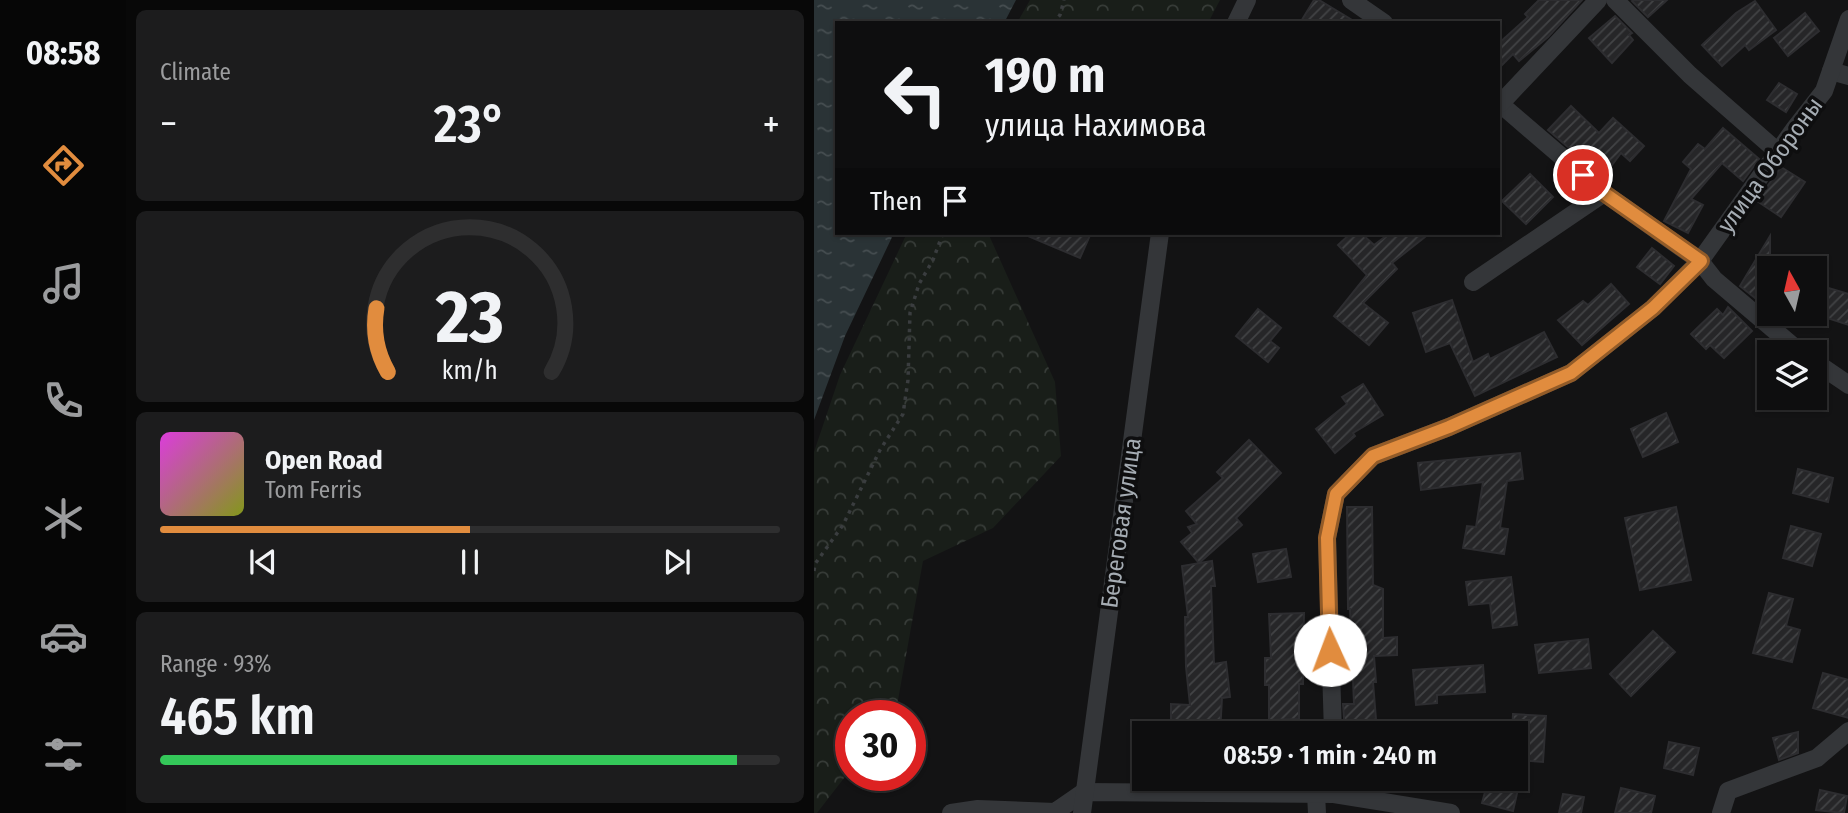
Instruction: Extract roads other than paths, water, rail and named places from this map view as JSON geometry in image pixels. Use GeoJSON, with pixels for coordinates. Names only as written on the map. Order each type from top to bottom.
{"type":"FeatureCollection","features":[{"type":"Feature","properties":{"kind":"street"},"geometry":{"type":"LineString","coordinates":[[1237,21],[1247,0]]}},
{"type":"Feature","properties":{"kind":"street"},"geometry":{"type":"LineString","coordinates":[[1351,0],[1381,21]]}},
{"type":"Feature","properties":{"kind":"street"},"geometry":{"type":"LineString","coordinates":[[1500,101],[1598,0]]}},
{"type":"Feature","properties":{"kind":"street"},"geometry":{"type":"LineString","coordinates":[[1615,0],[1690,75],[1778,152]]}},
{"type":"Feature","properties":{"kind":"street","name":"улица Обороны"},"geometry":{"type":"LineString","coordinates":[[1333,721],[1327,538],[1336,494],[1373,456],[1449,427],[1571,373],[1653,308],[1701,261],[1778,152],[1840,74],[1848,19]]}},
{"type":"Feature","properties":{"kind":"street"},"geometry":{"type":"LineString","coordinates":[[1500,103],[1604,193],[1701,261],[1714,279],[1786,340]]}},
{"type":"Feature","properties":{"kind":"street"},"geometry":{"type":"LineString","coordinates":[[1473,282],[1604,193]]}},
{"type":"Feature","properties":{"kind":"street","name":"Береговая улица"},"geometry":{"type":"LineString","coordinates":[[1082,813],[1160,235]]}},
{"type":"Feature","properties":{"kind":"street"},"geometry":{"type":"LineString","coordinates":[[1827,370],[1848,385]]}},
{"type":"Feature","properties":{"kind":"street"},"geometry":{"type":"LineString","coordinates":[[1721,813],[1728,791],[1817,758],[1848,732]]}},
{"type":"Feature","properties":{"kind":"street"},"geometry":{"type":"LineString","coordinates":[[950,813],[978,809],[1055,812],[1084,792],[1165,791]]}},
{"type":"Feature","properties":{"kind":"street"},"geometry":{"type":"LineString","coordinates":[[1317,813],[1327,791]]}},
{"type":"Feature","properties":{"kind":"street"},"geometry":{"type":"LineString","coordinates":[[1338,791],[1451,813]]}},
{"type":"Feature","properties":{"kind":"water"},"geometry":{"type":"Polygon","coordinates":[[[814,0],[1016,0],[1005,21],[835,21],[835,235],[893,235],[845,336],[814,420],[814,0]]]}}]}
